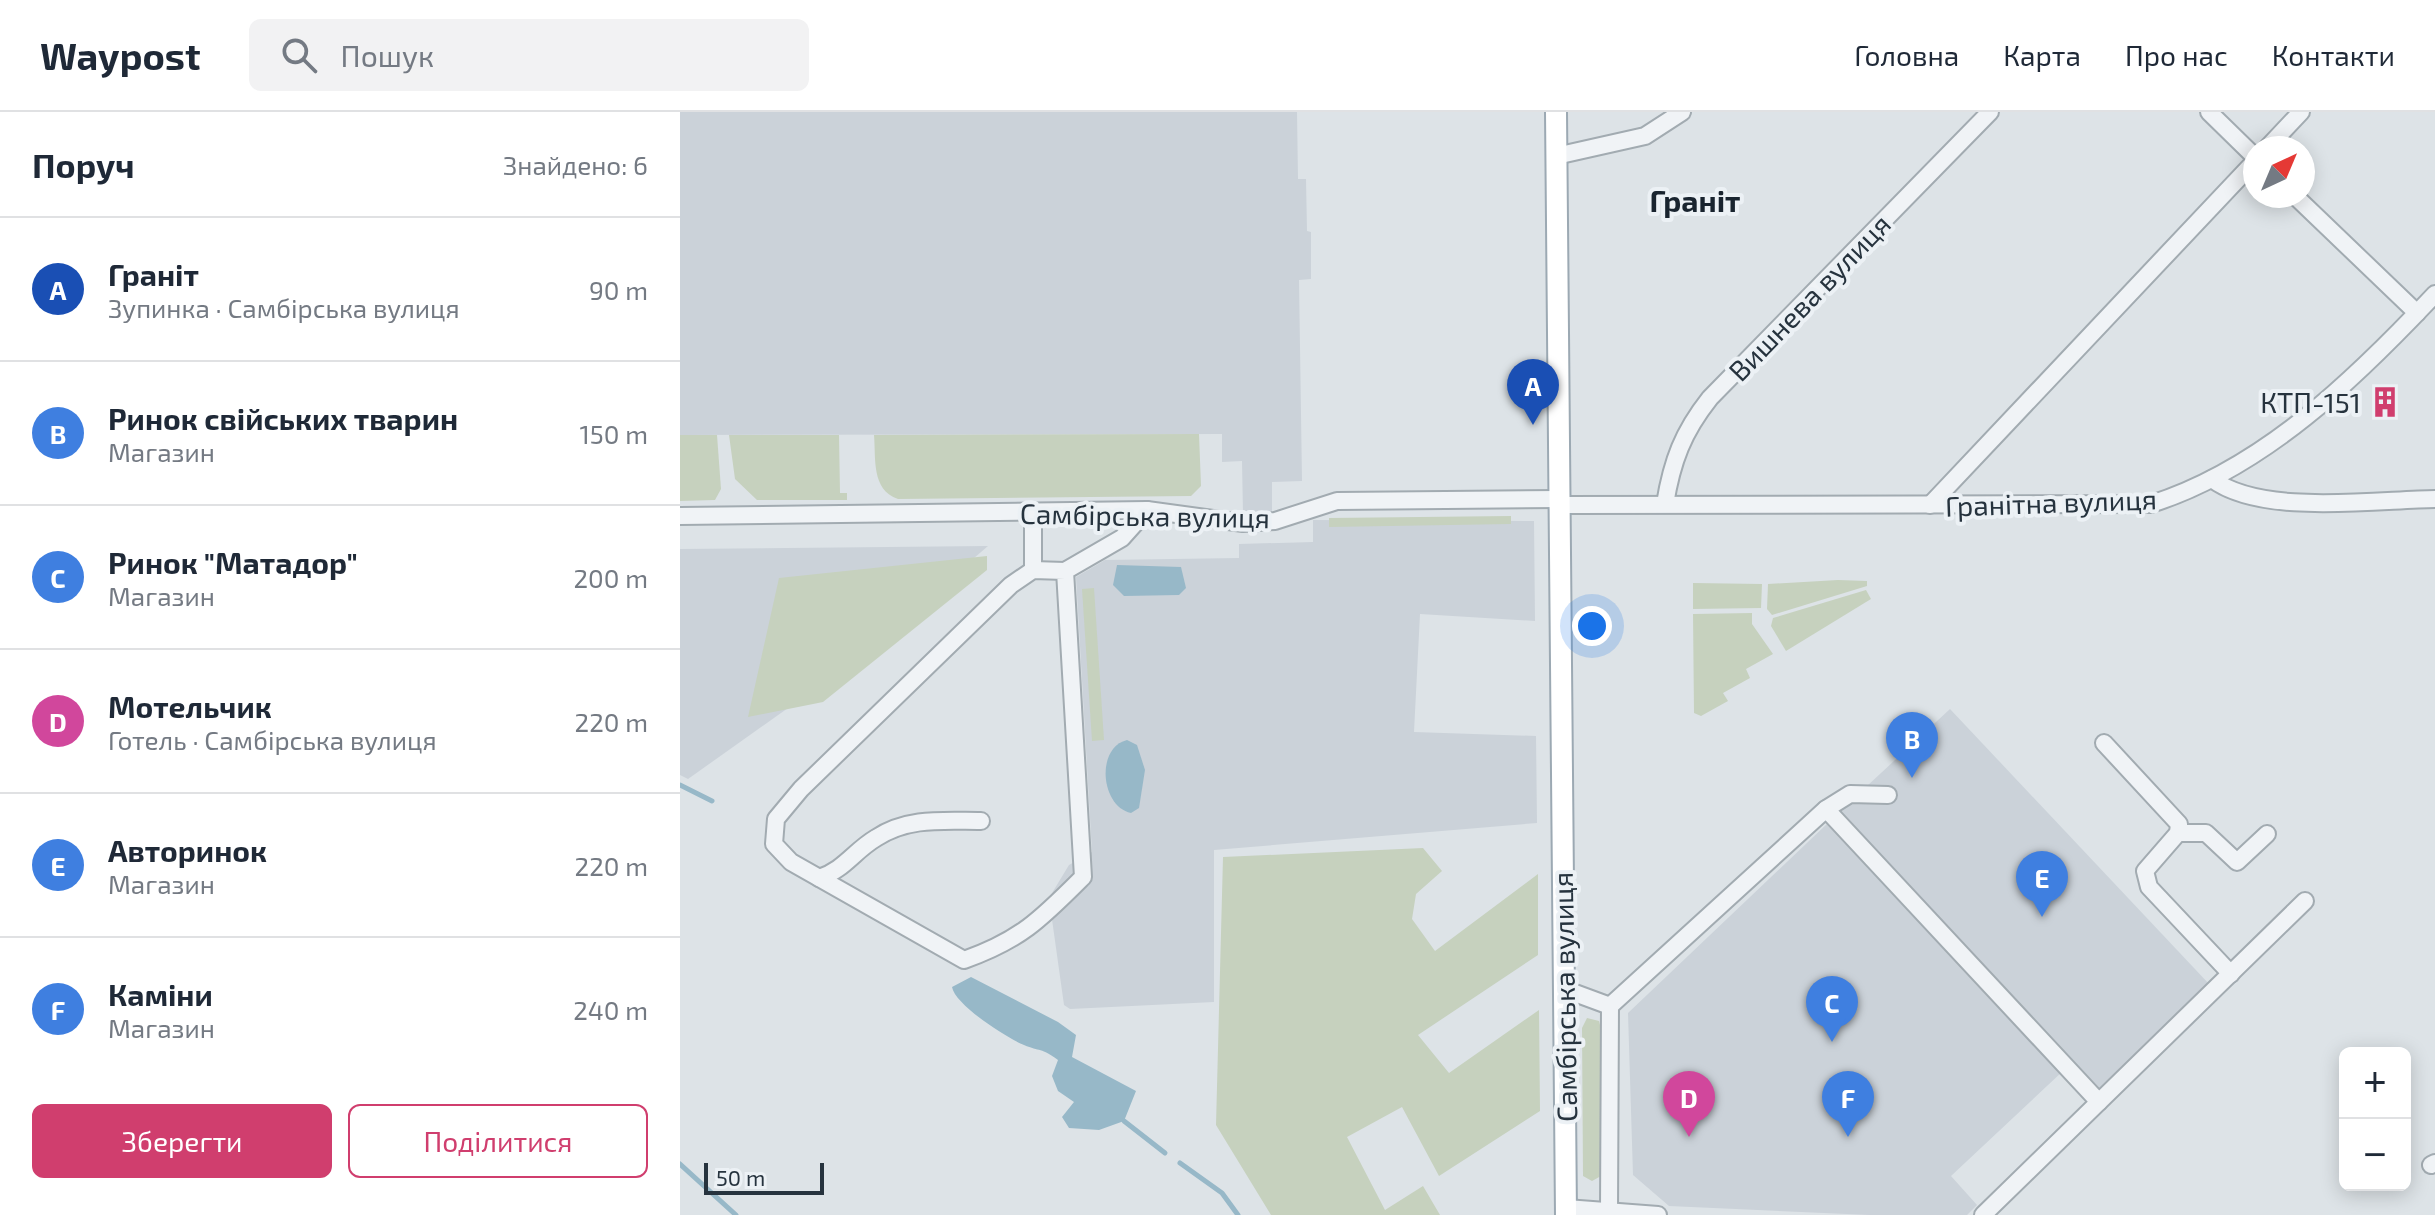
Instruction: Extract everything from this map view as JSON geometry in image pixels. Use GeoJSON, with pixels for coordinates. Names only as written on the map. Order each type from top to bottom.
{"type":"FeatureCollection","features":[{"type":"Feature","properties":{"kind":"main road","name":"Самбірська вулиця"},"geometry":{"type":"LineString","coordinates":[[1556,112],[1566,1212]]}},
{"type":"Feature","properties":{"kind":"street"},"geometry":{"type":"LineString","coordinates":[[1556,156],[1645,136],[1682,112]]}},
{"type":"Feature","properties":{"kind":"street","name":"Вишнева вулиця"},"geometry":{"type":"LineString","coordinates":[[1665,504],[1671,466],[1679,443],[1710,398],[1990,112]]}},
{"type":"Feature","properties":{"kind":"street"},"geometry":{"type":"LineString","coordinates":[[2209,112],[2243,147]]}},
{"type":"Feature","properties":{"kind":"street"},"geometry":{"type":"LineString","coordinates":[[2278,136],[2301,112]]}},
{"type":"Feature","properties":{"kind":"street","name":"Гранітна вулиця"},"geometry":{"type":"LineString","coordinates":[[1930,505],[2243,172]]}},
{"type":"Feature","properties":{"kind":"street"},"geometry":{"type":"LineString","coordinates":[[2308,208],[2417,313]]}},
{"type":"Feature","properties":{"kind":"street","name":"Гранітна вулиця"},"geometry":{"type":"LineString","coordinates":[[1559,502],[2151,504],[2183,494],[2212,479],[2319,409],[2435,294]]}},
{"type":"Feature","properties":{"kind":"street"},"geometry":{"type":"LineString","coordinates":[[2212,479],[2229,492],[2249,498],[2291,502],[2435,499]]}},
{"type":"Feature","properties":{"kind":"street","name":"Самбірська вулиця"},"geometry":{"type":"LineString","coordinates":[[680,516],[1147,510],[1243,523],[1275,521],[1337,501],[1559,502]]}},
{"type":"Feature","properties":{"kind":"street"},"geometry":{"type":"LineString","coordinates":[[1065,571],[1083,877],[1032,928],[997,948],[964,960],[791,862],[774,844],[776,819],[801,789],[1000,596],[1033,570],[1065,571],[1122,538],[1147,510]]}},
{"type":"Feature","properties":{"kind":"street"},"geometry":{"type":"LineString","coordinates":[[1033,512],[1033,570]]}},
{"type":"Feature","properties":{"kind":"street"},"geometry":{"type":"LineString","coordinates":[[2104,743],[2179,824],[2178,833],[2149,863],[2145,879],[2231,974]]}},
{"type":"Feature","properties":{"kind":"street"},"geometry":{"type":"LineString","coordinates":[[1609,1210],[1610,1006],[1826,809],[1850,794],[1888,795]]}},
{"type":"Feature","properties":{"kind":"street"},"geometry":{"type":"LineString","coordinates":[[1826,809],[2099,1102]]}},
{"type":"Feature","properties":{"kind":"street"},"geometry":{"type":"LineString","coordinates":[[819,878],[839,871],[874,839],[906,822],[981,821]]}},
{"type":"Feature","properties":{"kind":"street"},"geometry":{"type":"LineString","coordinates":[[2178,833],[2206,833],[2237,862],[2267,834]]}},
{"type":"Feature","properties":{"kind":"street"},"geometry":{"type":"LineString","coordinates":[[1983,1215],[2305,901]]}},
{"type":"Feature","properties":{"kind":"street"},"geometry":{"type":"LineString","coordinates":[[1564,989],[1610,1006]]}},
{"type":"Feature","properties":{"kind":"street","name":"Самбірська вулиця"},"geometry":{"type":"LineString","coordinates":[[1566,1212],[1609,1210],[1658,1215]]}},
{"type":"Feature","properties":{"kind":"shaded area"},"geometry":{"type":"Polygon","coordinates":[[[680,112],[1297,112],[1298,179],[1306,179],[1307,231],[1311,232],[1311,279],[1299,280],[1302,481],[1272,482],[1272,512],[1243,513],[1242,461],[1222,462],[1222,434],[680,435],[680,112]]]}},
{"type":"Feature","properties":{"kind":"shaded area"},"geometry":{"type":"Polygon","coordinates":[[[1313,520],[1534,521],[1535,621],[1420,614],[1414,732],[1536,736],[1537,823],[1214,850],[1214,1002],[1070,1009],[1064,1005],[1049,898],[1069,865],[1092,852],[1076,577],[1105,560],[1239,558],[1239,544],[1313,542],[1313,520]]]}},
{"type":"Feature","properties":{"kind":"shaded area"},"geometry":{"type":"Polygon","coordinates":[[[988,546],[857,659],[688,779],[680,775],[680,549],[988,546]]]}},
{"type":"Feature","properties":{"kind":"shaded area"},"geometry":{"type":"Polygon","coordinates":[[[1950,709],[2210,985],[2099,1088],[1839,812],[1950,709]]]}},
{"type":"Feature","properties":{"kind":"shaded area"},"geometry":{"type":"Polygon","coordinates":[[[1829,822],[2063,1071],[1951,1176],[1977,1205],[1967,1215],[1870,1215],[1669,1206],[1633,1175],[1628,1013],[1829,822]]]}},
{"type":"Feature","properties":{"kind":"green space"},"geometry":{"type":"Polygon","coordinates":[[[1199,434],[1201,486],[1191,496],[898,499],[883,488],[875,463],[874,435],[1199,434]]]}},
{"type":"Feature","properties":{"kind":"green space"},"geometry":{"type":"Polygon","coordinates":[[[680,435],[717,435],[721,489],[715,500],[680,501],[680,435]]]}},
{"type":"Feature","properties":{"kind":"green space"},"geometry":{"type":"Polygon","coordinates":[[[729,435],[839,435],[840,493],[847,493],[847,500],[757,500],[735,479],[729,435]]]}},
{"type":"Feature","properties":{"kind":"green space"},"geometry":{"type":"Polygon","coordinates":[[[1511,516],[1511,524],[1329,527],[1329,518],[1511,516]]]}},
{"type":"Feature","properties":{"kind":"green space"},"geometry":{"type":"Polygon","coordinates":[[[987,556],[987,570],[823,702],[748,717],[779,578],[987,556]]]}},
{"type":"Feature","properties":{"kind":"green space"},"geometry":{"type":"Polygon","coordinates":[[[1867,581],[1867,586],[1772,615],[1767,609],[1768,584],[1867,581]]]}},
{"type":"Feature","properties":{"kind":"green space"},"geometry":{"type":"Polygon","coordinates":[[[1693,583],[1762,584],[1761,608],[1693,609],[1693,583]]]}},
{"type":"Feature","properties":{"kind":"green space"},"geometry":{"type":"Polygon","coordinates":[[[1094,588],[1104,740],[1092,741],[1082,589],[1094,588]]]}},
{"type":"Feature","properties":{"kind":"green space"},"geometry":{"type":"Polygon","coordinates":[[[1866,590],[1871,599],[1786,651],[1771,626],[1773,618],[1866,590]]]}},
{"type":"Feature","properties":{"kind":"green space"},"geometry":{"type":"Polygon","coordinates":[[[1752,613],[1752,624],[1773,654],[1746,669],[1750,678],[1723,693],[1728,701],[1701,716],[1694,713],[1693,614],[1752,613]]]}},
{"type":"Feature","properties":{"kind":"green space"},"geometry":{"type":"Polygon","coordinates":[[[1423,848],[1442,871],[1416,894],[1412,919],[1435,951],[1538,874],[1538,955],[1418,1035],[1449,1073],[1539,1010],[1540,1111],[1439,1176],[1402,1107],[1347,1137],[1385,1210],[1423,1186],[1440,1215],[1271,1215],[1216,1125],[1223,857],[1423,848]]]}},
{"type":"Feature","properties":{"kind":"green space"},"geometry":{"type":"Polygon","coordinates":[[[1587,1018],[1599,1021],[1601,1029],[1601,1176],[1592,1181],[1583,1176],[1582,1028],[1587,1018]]]}},
{"type":"Feature","properties":{"kind":"water"},"geometry":{"type":"Polygon","coordinates":[[[1117,565],[1181,567],[1186,588],[1179,595],[1124,596],[1113,585],[1117,565]]]}},
{"type":"Feature","properties":{"kind":"water"},"geometry":{"type":"Polygon","coordinates":[[[1127,740],[1137,745],[1145,770],[1139,808],[1131,813],[1113,800],[1106,777],[1110,754],[1117,745],[1127,740]]]}},
{"type":"Feature","properties":{"kind":"water"},"geometry":{"type":"Polygon","coordinates":[[[971,977],[1058,1022],[1076,1035],[1072,1057],[1136,1091],[1124,1121],[1099,1130],[1069,1128],[1062,1117],[1074,1102],[1058,1091],[1052,1076],[1058,1060],[1006,1036],[962,1003],[952,987],[971,977]]]}},
{"type":"Feature","properties":{"kind":"waterway"},"geometry":{"type":"LineString","coordinates":[[680,785],[712,801]]}},
{"type":"Feature","properties":{"kind":"waterway"},"geometry":{"type":"LineString","coordinates":[[1124,1121],[1165,1153]]}},
{"type":"Feature","properties":{"kind":"waterway"},"geometry":{"type":"LineString","coordinates":[[1180,1163],[1222,1193],[1238,1215]]}},
{"type":"Feature","properties":{"kind":"waterway"},"geometry":{"type":"LineString","coordinates":[[680,1164],[736,1215]]}},
{"type":"Feature","properties":{"kind":"place","name":"КТП-151"},"geometry":{"type":"Point","coordinates":[2385,402]}},
{"type":"Feature","properties":{"kind":"place","name":"Граніт"},"geometry":{"type":"Point","coordinates":[1533,425]}},
{"type":"Feature","properties":{"kind":"place","name":"Ринок свійських тварин"},"geometry":{"type":"Point","coordinates":[1912,778]}},
{"type":"Feature","properties":{"kind":"place","name":"Авторинок"},"geometry":{"type":"Point","coordinates":[2042,917]}},
{"type":"Feature","properties":{"kind":"place","name":"Ринок \"Матадор\""},"geometry":{"type":"Point","coordinates":[1832,1042]}},
{"type":"Feature","properties":{"kind":"place","name":"Мотельчик"},"geometry":{"type":"Point","coordinates":[1689,1137]}},
{"type":"Feature","properties":{"kind":"place","name":"Каміни"},"geometry":{"type":"Point","coordinates":[1848,1137]}},
{"type":"Feature","properties":{"kind":"district","name":"Граніт"},"geometry":{"type":"Point","coordinates":[1695,200]}}]}
